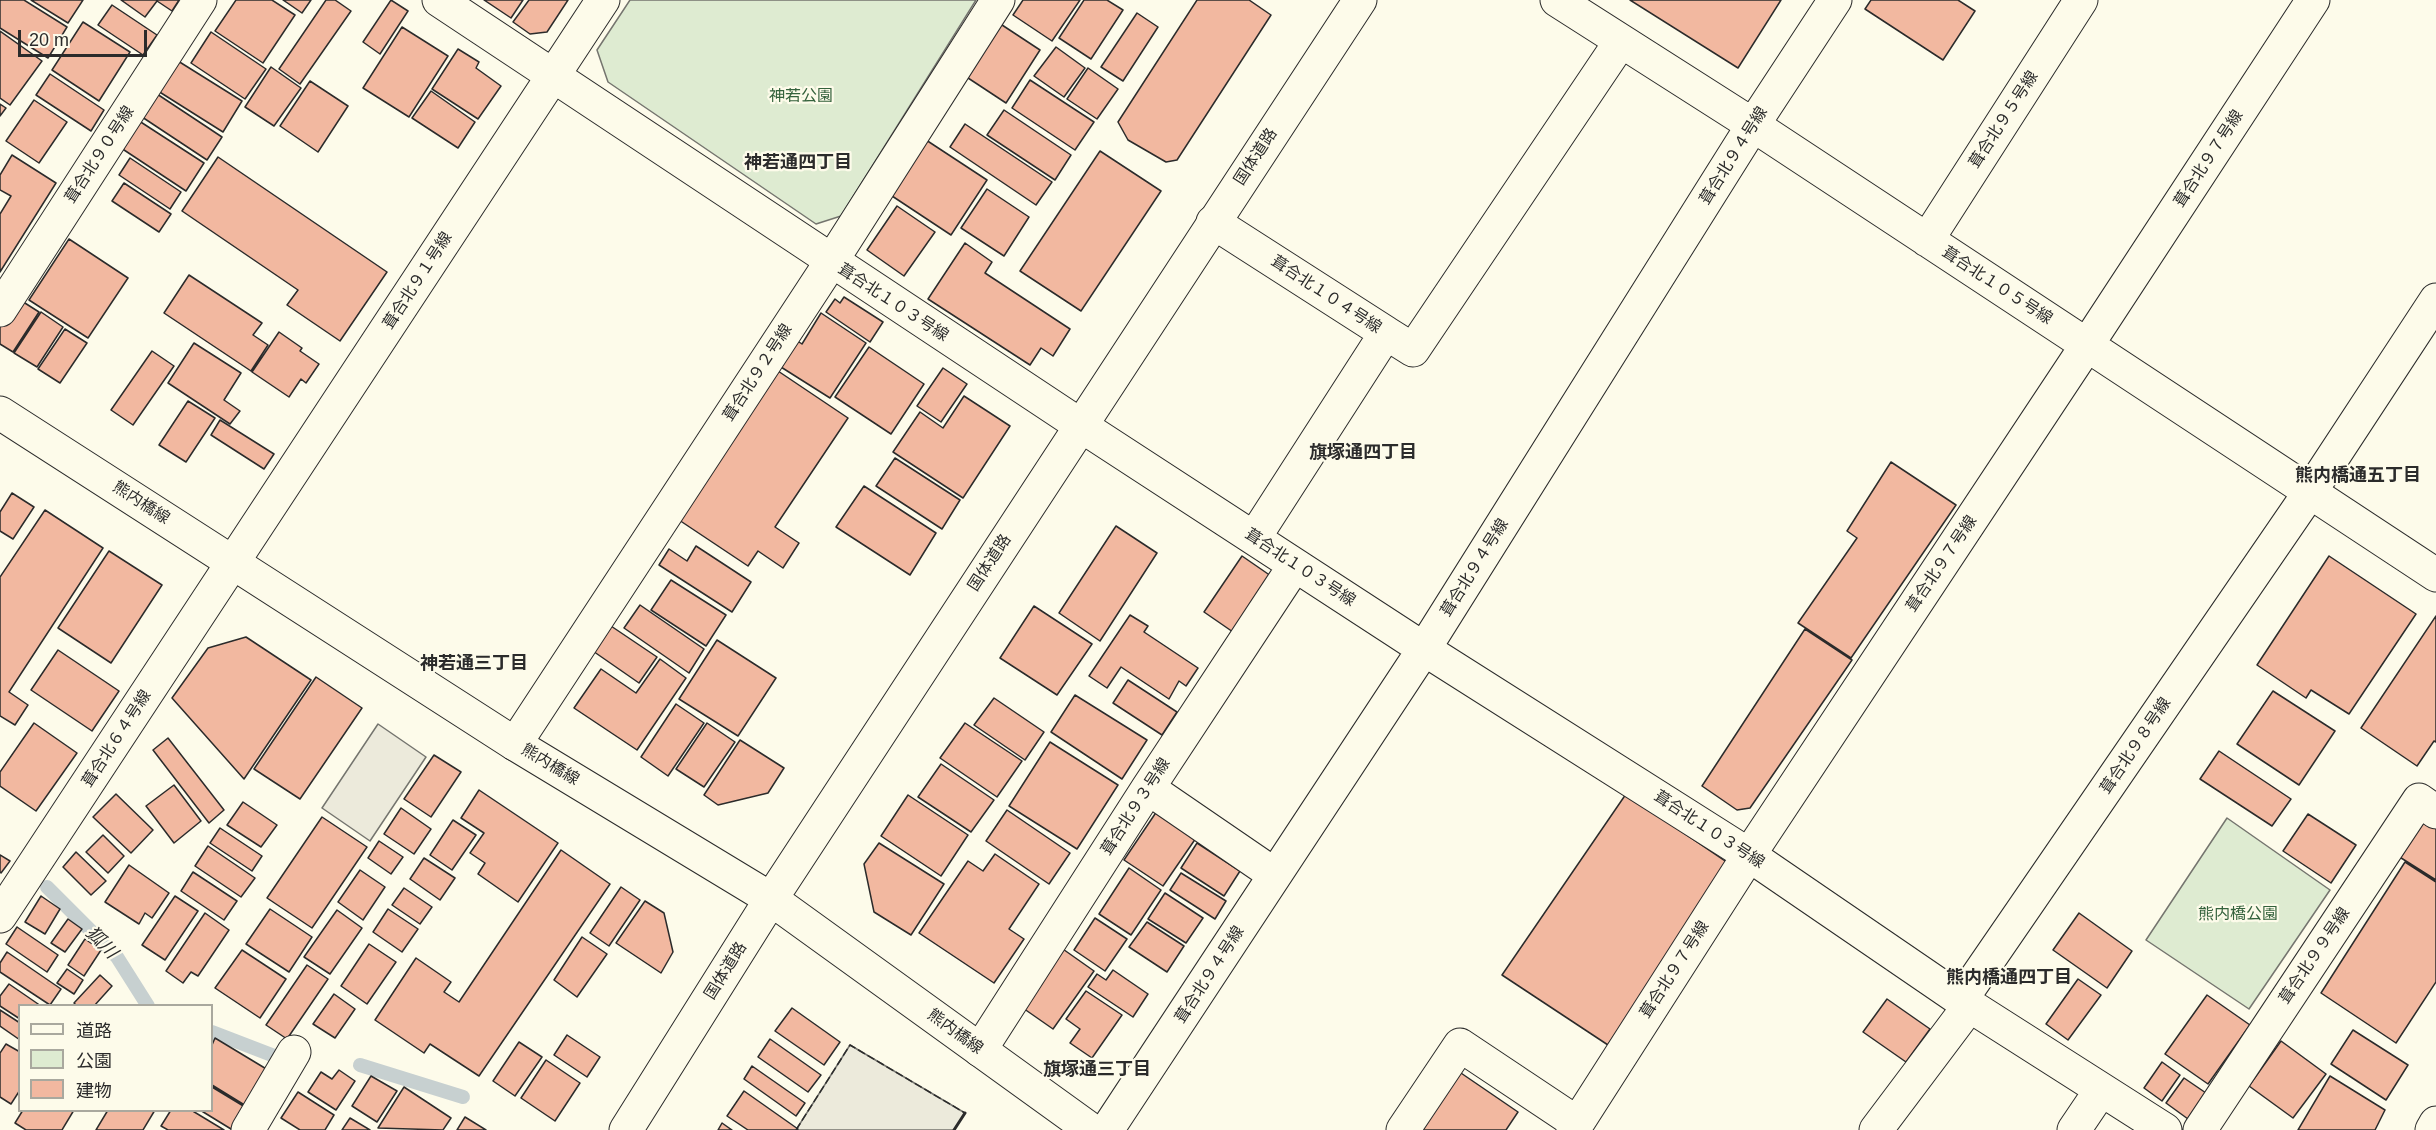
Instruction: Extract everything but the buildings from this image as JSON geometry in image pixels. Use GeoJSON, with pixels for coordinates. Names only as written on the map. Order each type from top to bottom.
{"type":"FeatureCollection","features":[{"type":"Feature","properties":{"kind":"street","name":"葺合北９０号線"},"geometry":{"type":"LineString","coordinates":[[0,310],[200,0]]}},
{"type":"Feature","properties":{"kind":"street","name":"葺合北１０３号線"},"geometry":{"type":"LineString","coordinates":[[439,0],[831,262],[1424,649],[1749,855],[1966,1003],[2164,1130]]}},
{"type":"Feature","properties":{"kind":"street","name":"葺合北９１号線"},"geometry":{"type":"LineString","coordinates":[[232,562],[603,0]]}},
{"type":"Feature","properties":{"kind":"street","name":"葺合北９２号線"},"geometry":{"type":"LineString","coordinates":[[514,744],[831,262],[998,0]]}},
{"type":"Feature","properties":{"kind":"street","name":"国体道路"},"geometry":{"type":"LineString","coordinates":[[626,1130],[771,899],[1360,0]]}},
{"type":"Feature","properties":{"kind":"street","name":"葺合北１０５号線"},"geometry":{"type":"LineString","coordinates":[[1557,0],[1753,125],[2436,575]]}},
{"type":"Feature","properties":{"kind":"street","name":"葺合北９４号線"},"geometry":{"type":"LineString","coordinates":[[1107,1130],[1424,649],[1753,125],[1835,0]]}},
{"type":"Feature","properties":{"kind":"street","name":"葺合北９５号線"},"geometry":{"type":"LineString","coordinates":[[1927,240],[2081,0]]}},
{"type":"Feature","properties":{"kind":"street","name":"葺合北９７号線"},"geometry":{"type":"LineString","coordinates":[[1575,1126],[1749,855],[2088,345],[2313,0]]}},
{"type":"Feature","properties":{"kind":"street"},"geometry":{"type":"LineString","coordinates":[[1386,333],[1413,350],[1621,41]]}},
{"type":"Feature","properties":{"kind":"street","name":"葺合北１０４号線"},"geometry":{"type":"LineString","coordinates":[[1213,222],[1386,333],[1254,538]]}},
{"type":"Feature","properties":{"kind":"street","name":"葺合北９８号線"},"geometry":{"type":"LineString","coordinates":[[1876,1130],[1966,1003],[2310,492],[2436,300]]}},
{"type":"Feature","properties":{"kind":"street","name":"熊内橋線"},"geometry":{"type":"LineString","coordinates":[[3,422],[232,562],[514,744],[771,899],[1091,1130]]}},
{"type":"Feature","properties":{"kind":"street","name":"葺合北６４号線"},"geometry":{"type":"LineString","coordinates":[[0,916],[232,562]]}},
{"type":"Feature","properties":{"kind":"street","name":"葺合北９３号線"},"geometry":{"type":"LineString","coordinates":[[980,1050],[1148,788],[1296,565]]}},
{"type":"Feature","properties":{"kind":"street"},"geometry":{"type":"LineString","coordinates":[[1148,788],[1275,875]]}},
{"type":"Feature","properties":{"kind":"street","name":"葺合北９９号線"},"geometry":{"type":"LineString","coordinates":[[2200,1130],[2419,800],[2436,812]]}},
{"type":"Feature","properties":{"kind":"street"},"geometry":{"type":"LineString","coordinates":[[1402,1130],[1460,1045],[1575,1126]]}},
{"type":"Feature","properties":{"kind":"street"},"geometry":{"type":"LineString","coordinates":[[259,1126],[294,1052]]}},
{"type":"Feature","properties":{"kind":"street"},"geometry":{"type":"LineString","coordinates":[[2074,1130],[2101,1090]]}},
{"type":"Feature","properties":{"kind":"street"},"geometry":{"type":"LineString","coordinates":[[2432,1130],[2436,1123]]}},
{"type":"Feature","properties":{"kind":"green space","name":"神若公園"},"geometry":{"type":"Polygon","coordinates":[[[630,0],[976,0],[841,216],[816,224],[608,82],[597,50],[630,0]]]}},
{"type":"Feature","properties":{"kind":"green space","name":"熊内橋公園"},"geometry":{"type":"Polygon","coordinates":[[[2227,818],[2330,890],[2249,1009],[2146,940],[2227,818]]]}},
{"type":"Feature","properties":{"kind":"shaded area"},"geometry":{"type":"Polygon","coordinates":[[[378,724],[426,757],[370,841],[322,808],[378,724]]]}},
{"type":"Feature","properties":{"kind":"shaded area"},"geometry":{"type":"Polygon","coordinates":[[[850,1045],[965,1113],[954,1130],[796,1130],[850,1045]]]}},
{"type":"Feature","properties":{"kind":"waterway","name":"狐川"},"geometry":{"type":"LineString","coordinates":[[47,887],[117,957],[147,1004]]}},
{"type":"Feature","properties":{"kind":"waterway","name":"狐川"},"geometry":{"type":"LineString","coordinates":[[213,1032],[277,1057]]}},
{"type":"Feature","properties":{"kind":"waterway","name":"狐川"},"geometry":{"type":"LineString","coordinates":[[360,1065],[463,1097]]}},
{"type":"Feature","properties":{"kind":"fence"},"geometry":{"type":"LineString","coordinates":[[796,1130],[850,1045],[965,1113]]}},
{"type":"Feature","properties":{"kind":"wall"},"geometry":{"type":"LineString","coordinates":[[954,1130],[965,1113]]}},
{"type":"Feature","properties":{"kind":"district","name":"神若通四丁目"},"geometry":{"type":"Point","coordinates":[798,163]}},
{"type":"Feature","properties":{"kind":"district","name":"旗塚通四丁目"},"geometry":{"type":"Point","coordinates":[1363,453]}},
{"type":"Feature","properties":{"kind":"district","name":"熊内橋通五丁目"},"geometry":{"type":"Point","coordinates":[2358,476]}},
{"type":"Feature","properties":{"kind":"district","name":"神若通三丁目"},"geometry":{"type":"Point","coordinates":[474,664]}},
{"type":"Feature","properties":{"kind":"district","name":"熊内橋通四丁目"},"geometry":{"type":"Point","coordinates":[2009,978]}},
{"type":"Feature","properties":{"kind":"district","name":"旗塚通三丁目"},"geometry":{"type":"Point","coordinates":[1097,1070]}}]}
